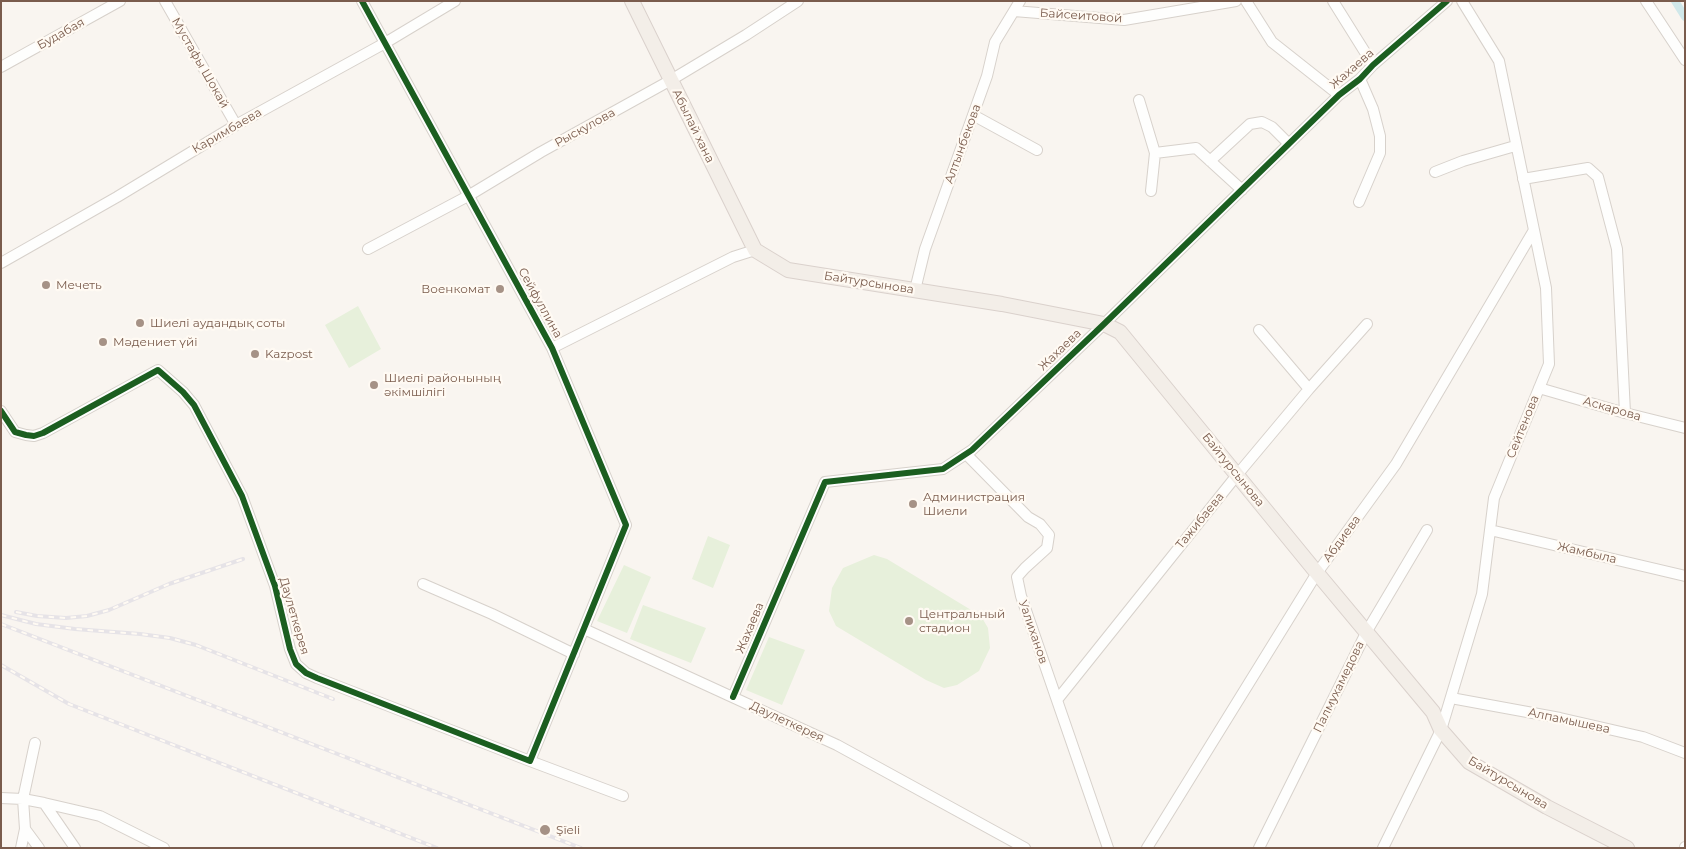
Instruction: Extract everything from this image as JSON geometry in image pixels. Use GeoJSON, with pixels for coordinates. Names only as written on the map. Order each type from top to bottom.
{"type":"FeatureCollection","features":[{"type":"Feature","properties":{"kind":"main road","name":"Абылай хана"},"geometry":{"type":"LineString","coordinates":[[632,1],[755,250]]}},
{"type":"Feature","properties":{"kind":"main road","name":"Байтурсынова"},"geometry":{"type":"LineString","coordinates":[[755,250],[788,270],[1002,304],[1104,324],[1120,332],[1433,712],[1441,730],[1469,762],[1547,807],[1627,848]]}},
{"type":"Feature","properties":{"kind":"street","name":"Будабая"},"geometry":{"type":"LineString","coordinates":[[1,67],[120,1]]}},
{"type":"Feature","properties":{"kind":"street","name":"Мустафы Шокай"},"geometry":{"type":"LineString","coordinates":[[165,1],[236,125]]}},
{"type":"Feature","properties":{"kind":"street","name":"Сейфуллина"},"geometry":{"type":"LineString","coordinates":[[362,1],[552,348],[626,525],[584,629]]}},
{"type":"Feature","properties":{"kind":"street","name":"Каримбаева"},"geometry":{"type":"LineString","coordinates":[[1,263],[117,197],[236,125],[385,43],[455,1]]}},
{"type":"Feature","properties":{"kind":"street","name":"Рыскулова"},"geometry":{"type":"LineString","coordinates":[[368,249],[468,196],[540,152],[671,80],[798,1]]}},
{"type":"Feature","properties":{"kind":"street","name":"Алтынбекова"},"geometry":{"type":"LineString","coordinates":[[915,290],[925,249],[987,76],[995,42],[1020,1]]}},
{"type":"Feature","properties":{"kind":"street","name":"Байсеитовой"},"geometry":{"type":"LineString","coordinates":[[1014,11],[1124,20],[1236,1]]}},
{"type":"Feature","properties":{"kind":"street"},"geometry":{"type":"LineString","coordinates":[[1246,1],[1272,42],[1339,95]]}},
{"type":"Feature","properties":{"kind":"street"},"geometry":{"type":"LineString","coordinates":[[1332,1],[1373,65]]}},
{"type":"Feature","properties":{"kind":"street","name":"Жахаева"},"geometry":{"type":"LineString","coordinates":[[733,697],[825,482],[943,469],[966,454],[1104,324],[1339,95],[1360,80],[1373,65],[1447,1]]}},
{"type":"Feature","properties":{"kind":"street","name":"Сейтенова"},"geometry":{"type":"LineString","coordinates":[[1383,848],[1441,730],[1482,594],[1494,498],[1549,364],[1546,288],[1498,60],[1462,1]]}},
{"type":"Feature","properties":{"kind":"street"},"geometry":{"type":"LineString","coordinates":[[1646,1],[1685,60]]}},
{"type":"Feature","properties":{"kind":"street"},"geometry":{"type":"LineString","coordinates":[[1359,202],[1380,153],[1380,136],[1373,109],[1360,80]]}},
{"type":"Feature","properties":{"kind":"street"},"geometry":{"type":"LineString","coordinates":[[1139,100],[1155,153],[1151,191]]}},
{"type":"Feature","properties":{"kind":"street"},"geometry":{"type":"LineString","coordinates":[[973,115],[1037,150]]}},
{"type":"Feature","properties":{"kind":"street"},"geometry":{"type":"LineString","coordinates":[[1210,161],[1250,124],[1262,122],[1272,127],[1289,144]]}},
{"type":"Feature","properties":{"kind":"street"},"geometry":{"type":"LineString","coordinates":[[1435,172],[1463,161],[1515,146]]}},
{"type":"Feature","properties":{"kind":"street"},"geometry":{"type":"LineString","coordinates":[[1155,153],[1196,148],[1242,190]]}},
{"type":"Feature","properties":{"kind":"street"},"geometry":{"type":"LineString","coordinates":[[1523,179],[1588,168],[1598,177],[1617,249],[1625,413]]}},
{"type":"Feature","properties":{"kind":"street","name":"Абдиева"},"geometry":{"type":"LineString","coordinates":[[1147,848],[1317,573],[1396,464],[1534,230]]}},
{"type":"Feature","properties":{"kind":"street"},"geometry":{"type":"LineString","coordinates":[[552,348],[733,257],[755,250]]}},
{"type":"Feature","properties":{"kind":"street","name":"Тажибаева"},"geometry":{"type":"LineString","coordinates":[[1057,700],[1237,475],[1309,388],[1367,324]]}},
{"type":"Feature","properties":{"kind":"street"},"geometry":{"type":"LineString","coordinates":[[1260,330],[1309,388]]}},
{"type":"Feature","properties":{"kind":"street","name":"Даулеткерея"},"geometry":{"type":"LineString","coordinates":[[1,411],[15,432],[34,436],[43,434],[158,370],[183,392],[194,405],[242,496],[275,586],[290,649],[296,664],[306,673],[316,678],[530,761]]}},
{"type":"Feature","properties":{"kind":"street","name":"Аскарова"},"geometry":{"type":"LineString","coordinates":[[1539,388],[1685,428]]}},
{"type":"Feature","properties":{"kind":"street","name":"Уалиханов"},"geometry":{"type":"LineString","coordinates":[[966,454],[1028,517],[1040,524],[1049,535],[1048,548],[1024,568],[1017,577],[1021,596],[1108,848]]}},
{"type":"Feature","properties":{"kind":"street","name":"Палмухамедова"},"geometry":{"type":"LineString","coordinates":[[1259,848],[1366,632],[1427,530]]}},
{"type":"Feature","properties":{"kind":"street","name":"Жамбыла"},"geometry":{"type":"LineString","coordinates":[[1490,530],[1685,576]]}},
{"type":"Feature","properties":{"kind":"street"},"geometry":{"type":"LineString","coordinates":[[423,584],[492,614],[574,654]]}},
{"type":"Feature","properties":{"kind":"street"},"geometry":{"type":"LineString","coordinates":[[584,629],[530,761],[623,796]]}},
{"type":"Feature","properties":{"kind":"street","name":"Даулеткерея"},"geometry":{"type":"LineString","coordinates":[[584,629],[837,745],[1025,848]]}},
{"type":"Feature","properties":{"kind":"street","name":"Алпамышева"},"geometry":{"type":"LineString","coordinates":[[1451,698],[1560,718],[1643,737],[1685,754]]}},
{"type":"Feature","properties":{"kind":"street"},"geometry":{"type":"LineString","coordinates":[[20,848],[25,829],[23,799],[35,744]]}},
{"type":"Feature","properties":{"kind":"street"},"geometry":{"type":"LineString","coordinates":[[1,798],[23,799],[100,816],[164,848]]}},
{"type":"Feature","properties":{"kind":"street"},"geometry":{"type":"LineString","coordinates":[[44,803],[76,848]]}},
{"type":"Feature","properties":{"kind":"street"},"geometry":{"type":"LineString","coordinates":[[25,829],[39,848]]}},
{"type":"Feature","properties":{"kind":"green space"},"geometry":{"type":"Polygon","coordinates":[[[358,306],[381,349],[349,368],[325,325],[358,306]]]}},
{"type":"Feature","properties":{"kind":"green space"},"geometry":{"type":"Polygon","coordinates":[[[708,536],[730,545],[713,588],[692,579],[708,536]]]}},
{"type":"Feature","properties":{"kind":"green space","name":"Центральный стадион"},"geometry":{"type":"Polygon","coordinates":[[[874,555],[887,559],[981,616],[988,628],[990,648],[979,671],[957,685],[944,688],[926,680],[836,626],[829,611],[832,588],[843,568],[874,555]]]}},
{"type":"Feature","properties":{"kind":"green space"},"geometry":{"type":"Polygon","coordinates":[[[624,565],[651,577],[627,633],[597,621],[624,565]]]}},
{"type":"Feature","properties":{"kind":"green space"},"geometry":{"type":"Polygon","coordinates":[[[643,605],[706,628],[691,663],[630,639],[643,605]]]}},
{"type":"Feature","properties":{"kind":"green space"},"geometry":{"type":"Polygon","coordinates":[[[769,637],[805,650],[782,705],[746,690],[769,637]]]}},
{"type":"Feature","properties":{"kind":"waterway"},"geometry":{"type":"LineString","coordinates":[[1675,1],[1685,17]]}},
{"type":"Feature","properties":{"kind":"railway"},"geometry":{"type":"LineString","coordinates":[[16,612],[66,618],[87,616],[109,610],[169,584],[243,559]]}},
{"type":"Feature","properties":{"kind":"railway"},"geometry":{"type":"LineString","coordinates":[[1,615],[36,624],[170,638],[196,645],[333,699]]}},
{"type":"Feature","properties":{"kind":"railway"},"geometry":{"type":"LineString","coordinates":[[1,624],[581,848]]}},
{"type":"Feature","properties":{"kind":"railway"},"geometry":{"type":"LineString","coordinates":[[1,665],[69,704],[437,848]]}},
{"type":"Feature","properties":{"kind":"cycle path"},"geometry":{"type":"LineString","coordinates":[[1,411],[15,432],[34,436],[43,433],[158,370],[183,392],[194,405],[242,496],[275,586],[290,649],[296,664],[306,673],[317,678],[530,761],[626,525],[552,348],[362,1]]}},
{"type":"Feature","properties":{"kind":"cycle path"},"geometry":{"type":"LineString","coordinates":[[733,697],[825,482],[943,469],[972,450],[1339,95],[1360,79],[1373,65],[1447,1]]}},
{"type":"Feature","properties":{"kind":"place","name":"Мечеть"},"geometry":{"type":"Point","coordinates":[46,285]}},
{"type":"Feature","properties":{"kind":"place","name":"Военкомат"},"geometry":{"type":"Point","coordinates":[500,289]}},
{"type":"Feature","properties":{"kind":"place","name":"Шиелі аудандық соты"},"geometry":{"type":"Point","coordinates":[140,323]}},
{"type":"Feature","properties":{"kind":"place","name":"Мәдениет үйі"},"geometry":{"type":"Point","coordinates":[103,342]}},
{"type":"Feature","properties":{"kind":"place","name":"Kazpost"},"geometry":{"type":"Point","coordinates":[255,354]}},
{"type":"Feature","properties":{"kind":"place","name":"Шиелі районының әкімшілігі"},"geometry":{"type":"Point","coordinates":[374,385]}},
{"type":"Feature","properties":{"kind":"place","name":"Администрация Шиели"},"geometry":{"type":"Point","coordinates":[913,504]}},
{"type":"Feature","properties":{"kind":"place","name":"Центральный стадион"},"geometry":{"type":"Point","coordinates":[909,621]}},
{"type":"Feature","properties":{"kind":"place","name":"Şïeli"},"geometry":{"type":"Point","coordinates":[545,830]}}]}
